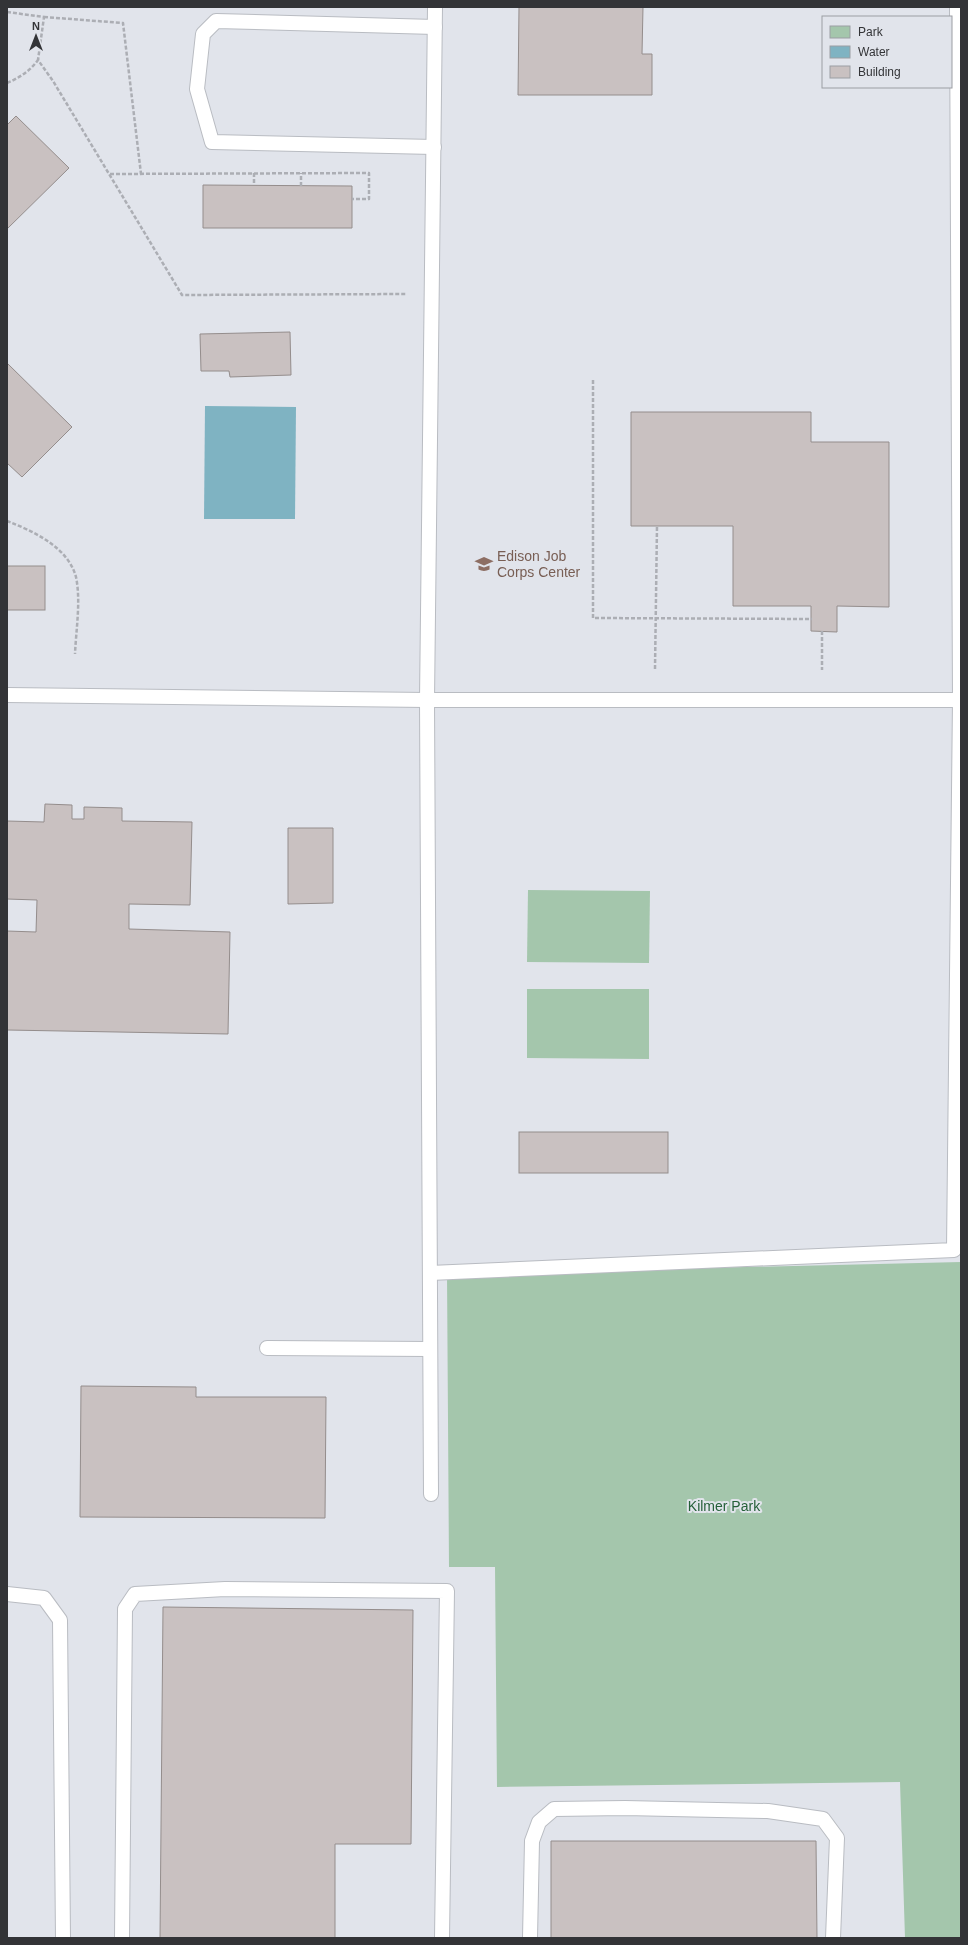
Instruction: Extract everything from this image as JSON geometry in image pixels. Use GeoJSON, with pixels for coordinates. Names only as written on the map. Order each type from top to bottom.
{"type":"FeatureCollection","features":[{"type":"Feature","properties":{"kind":"lane"},"geometry":{"type":"LineString","coordinates":[[431,1494],[427,700],[435,7]]}},
{"type":"Feature","properties":{"kind":"lane"},"geometry":{"type":"LineString","coordinates":[[430,1273],[954,1250],[960,700],[958,7]]}},
{"type":"Feature","properties":{"kind":"lane"},"geometry":{"type":"LineString","coordinates":[[434,147],[212,142],[197,89],[203,34],[216,21],[435,26]]}},
{"type":"Feature","properties":{"kind":"lane"},"geometry":{"type":"LineString","coordinates":[[7,695],[427,700],[960,700]]}},
{"type":"Feature","properties":{"kind":"lane"},"geometry":{"type":"LineString","coordinates":[[267,1348],[430,1349]]}},
{"type":"Feature","properties":{"kind":"lane"},"geometry":{"type":"LineString","coordinates":[[122,1938],[124,1608],[135,1594],[233,1589],[447,1591],[442,1938]]}},
{"type":"Feature","properties":{"kind":"lane"},"geometry":{"type":"LineString","coordinates":[[7,1594],[44,1598],[60,1620],[62,1938]]}},
{"type":"Feature","properties":{"kind":"lane"},"geometry":{"type":"LineString","coordinates":[[530,1938],[532,1841],[539,1822],[554,1809],[625,1808],[768,1811],[823,1819],[837,1838],[833,1938]]}},
{"type":"Feature","properties":{"kind":"path"},"geometry":{"type":"LineString","coordinates":[[7,12],[44,17],[123,23],[140,174]]}},
{"type":"Feature","properties":{"kind":"path"},"geometry":{"type":"LineString","coordinates":[[7,83],[28,71],[38,60],[44,17]]}},
{"type":"Feature","properties":{"kind":"path"},"geometry":{"type":"LineString","coordinates":[[38,60],[53,81],[182,295],[432,294]]}},
{"type":"Feature","properties":{"kind":"path"},"geometry":{"type":"LineString","coordinates":[[254,173],[254,185]]}},
{"type":"Feature","properties":{"kind":"path"},"geometry":{"type":"LineString","coordinates":[[301,173],[301,186]]}},
{"type":"Feature","properties":{"kind":"path"},"geometry":{"type":"LineString","coordinates":[[109,174],[369,173],[369,199],[352,199]]}},
{"type":"Feature","properties":{"kind":"path"},"geometry":{"type":"LineString","coordinates":[[593,380],[593,618],[812,619]]}},
{"type":"Feature","properties":{"kind":"path"},"geometry":{"type":"LineString","coordinates":[[7,521],[45,538],[59,550],[75,576],[78,590],[75,654]]}},
{"type":"Feature","properties":{"kind":"path"},"geometry":{"type":"LineString","coordinates":[[655,669],[657,526]]}},
{"type":"Feature","properties":{"kind":"path"},"geometry":{"type":"LineString","coordinates":[[822,632],[822,670]]}},
{"type":"Feature","properties":{"kind":"green space"},"geometry":{"type":"Polygon","coordinates":[[[528,890],[650,891],[649,963],[527,962],[528,890]]]}},
{"type":"Feature","properties":{"kind":"green space"},"geometry":{"type":"Polygon","coordinates":[[[527,989],[649,989],[649,1059],[527,1058],[527,989]]]}},
{"type":"Feature","properties":{"kind":"green space","name":"Kilmer Park"},"geometry":{"type":"Polygon","coordinates":[[[961,1262],[961,1938],[905,1938],[900,1782],[497,1787],[495,1567],[449,1567],[447,1274],[961,1262]]]}},
{"type":"Feature","properties":{"kind":"water"},"geometry":{"type":"Polygon","coordinates":[[[205,406],[296,407],[295,519],[204,519],[205,406]]]}},
{"type":"Feature","properties":{"kind":"building"},"geometry":{"type":"Polygon","coordinates":[[[519,7],[643,7],[642,54],[652,54],[652,95],[518,95],[519,7]]]}},
{"type":"Feature","properties":{"kind":"building"},"geometry":{"type":"Polygon","coordinates":[[[16,116],[69,168],[7,229],[7,125],[16,116]]]}},
{"type":"Feature","properties":{"kind":"building"},"geometry":{"type":"Polygon","coordinates":[[[203,185],[352,186],[352,228],[203,228],[203,185]]]}},
{"type":"Feature","properties":{"kind":"building"},"geometry":{"type":"Polygon","coordinates":[[[290,332],[291,375],[230,377],[229,371],[201,371],[200,334],[290,332]]]}},
{"type":"Feature","properties":{"kind":"building"},"geometry":{"type":"Polygon","coordinates":[[[7,363],[72,427],[22,477],[7,463],[7,363]]]}},
{"type":"Feature","properties":{"kind":"building"},"geometry":{"type":"Polygon","coordinates":[[[631,412],[811,412],[811,442],[889,442],[889,607],[837,606],[837,632],[811,631],[811,606],[733,606],[733,526],[631,526],[631,412]]]}},
{"type":"Feature","properties":{"kind":"building"},"geometry":{"type":"Polygon","coordinates":[[[7,566],[45,566],[45,610],[7,610],[7,566]]]}},
{"type":"Feature","properties":{"kind":"building"},"geometry":{"type":"Polygon","coordinates":[[[45,804],[72,805],[72,819],[84,819],[84,807],[122,808],[122,821],[192,822],[190,905],[129,904],[129,929],[230,932],[228,1034],[7,1030],[7,931],[36,932],[37,900],[7,899],[7,821],[44,822],[45,804]]]}},
{"type":"Feature","properties":{"kind":"building"},"geometry":{"type":"Polygon","coordinates":[[[288,828],[333,828],[333,903],[288,904],[288,828]]]}},
{"type":"Feature","properties":{"kind":"building"},"geometry":{"type":"Polygon","coordinates":[[[519,1132],[668,1132],[668,1173],[519,1173],[519,1132]]]}},
{"type":"Feature","properties":{"kind":"building"},"geometry":{"type":"Polygon","coordinates":[[[81,1386],[196,1387],[196,1397],[326,1397],[325,1518],[80,1517],[81,1386]]]}},
{"type":"Feature","properties":{"kind":"building"},"geometry":{"type":"Polygon","coordinates":[[[163,1607],[413,1610],[411,1844],[335,1844],[335,1938],[160,1938],[163,1607]]]}},
{"type":"Feature","properties":{"kind":"building"},"geometry":{"type":"Polygon","coordinates":[[[551,1841],[816,1841],[817,1938],[551,1938],[551,1841]]]}},
{"type":"Feature","properties":{"kind":"place","name":"Edison Job Corps Center"},"geometry":{"type":"Point","coordinates":[484,564]}}]}
